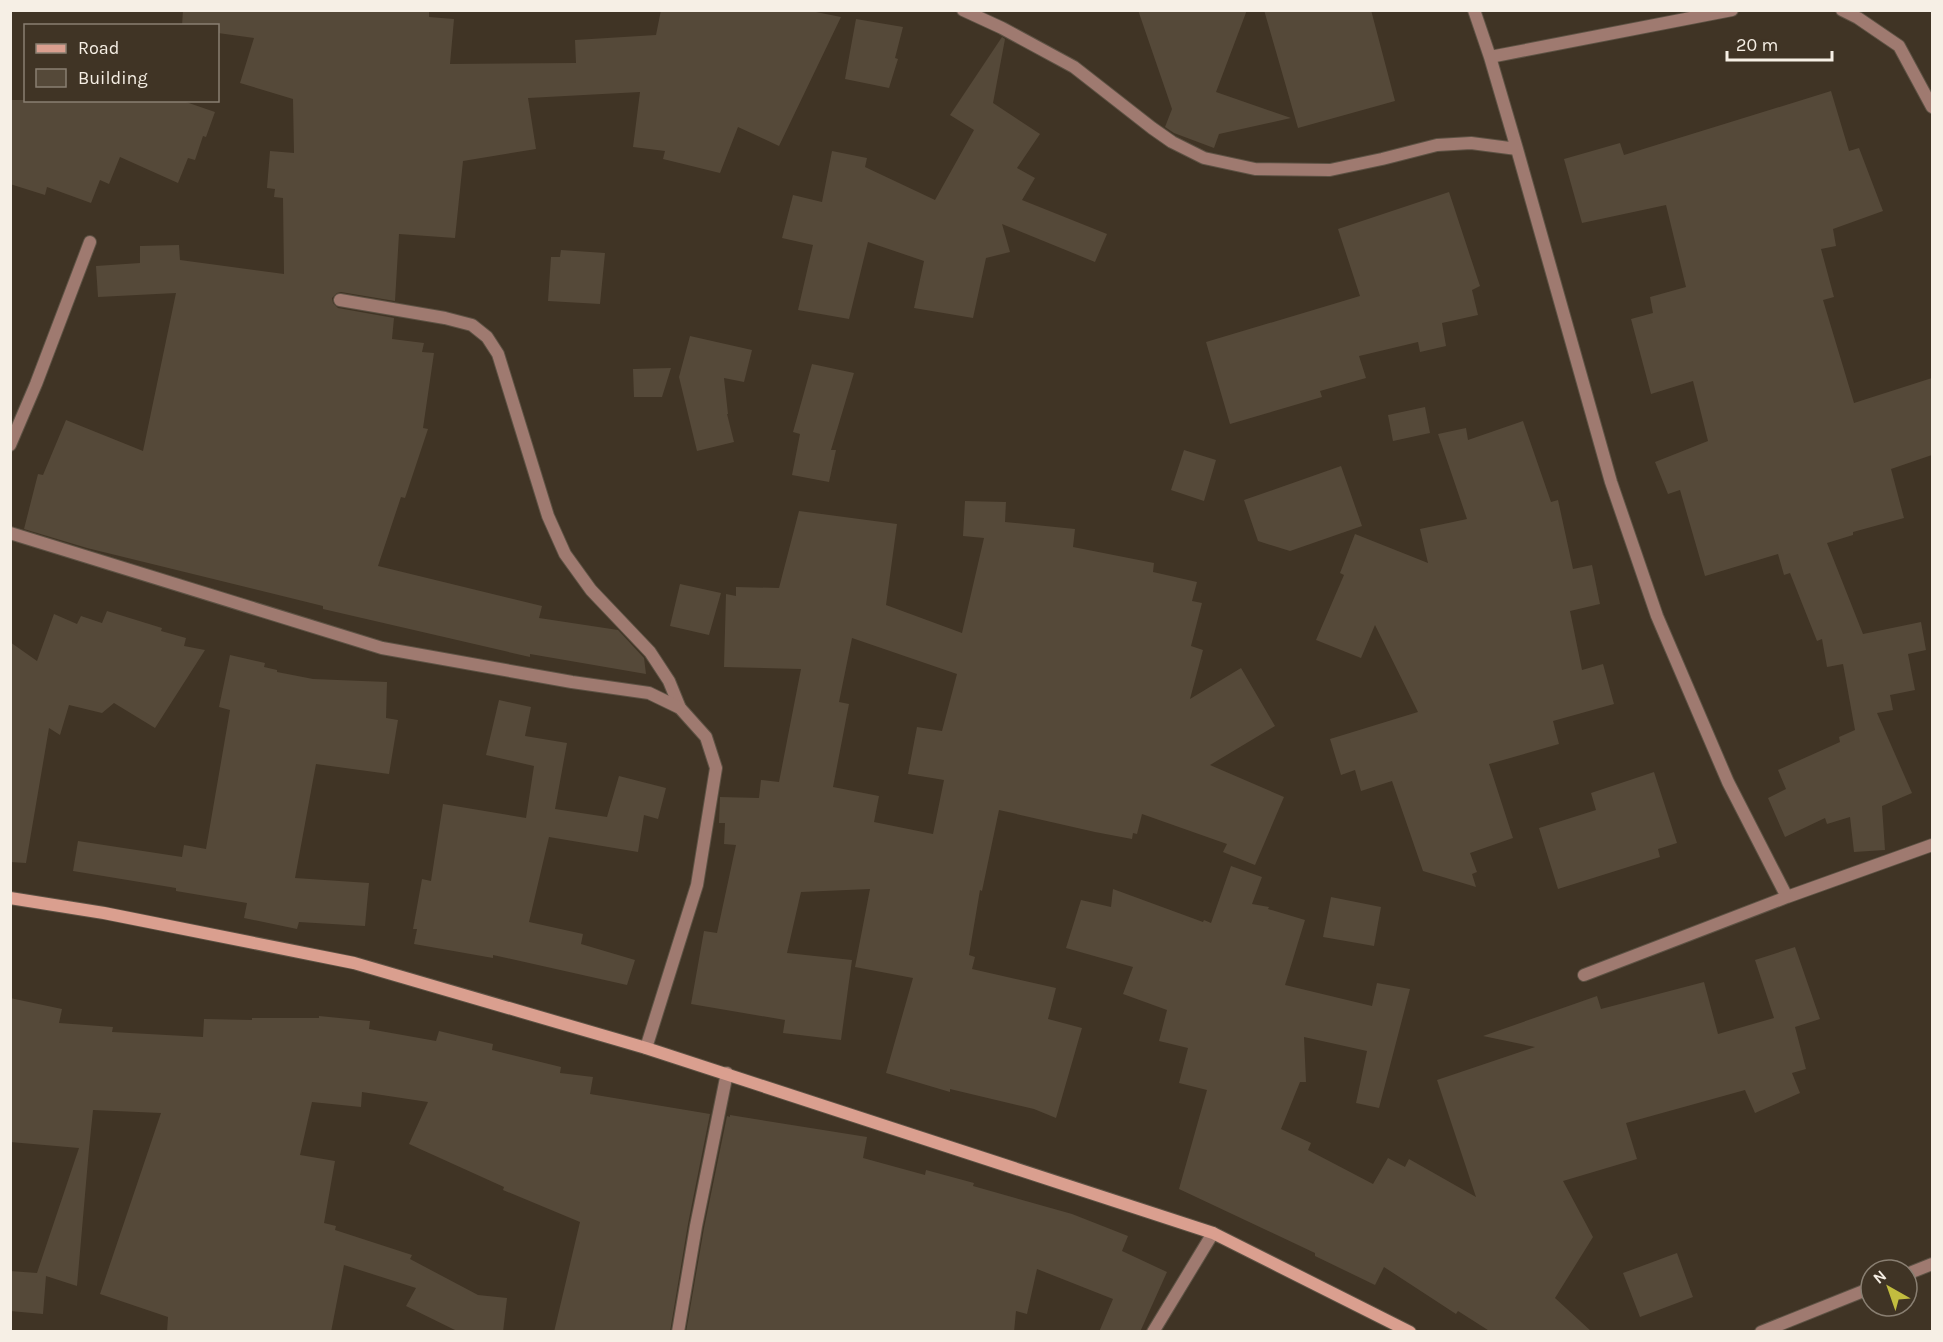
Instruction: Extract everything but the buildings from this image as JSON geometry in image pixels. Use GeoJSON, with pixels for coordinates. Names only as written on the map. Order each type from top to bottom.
{"type":"FeatureCollection","features":[{"type":"Feature","properties":{"kind":"main road"},"geometry":{"type":"LineString","coordinates":[[10,898],[104,913],[354,963],[727,1073],[1214,1233],[1410,1332]]}},
{"type":"Feature","properties":{"kind":"street"},"geometry":{"type":"LineString","coordinates":[[963,10],[1002,28],[1074,67],[1152,128],[1172,142],[1204,158],[1255,170],[1330,170],[1437,145],[1471,143],[1517,149]]}},
{"type":"Feature","properties":{"kind":"street"},"geometry":{"type":"LineString","coordinates":[[1474,10],[1517,149],[1611,482],[1657,616],[1728,782],[1787,897]]}},
{"type":"Feature","properties":{"kind":"street"},"geometry":{"type":"LineString","coordinates":[[1490,57],[1732,10]]}},
{"type":"Feature","properties":{"kind":"street"},"geometry":{"type":"LineString","coordinates":[[1842,10],[1899,46],[1932,107]]}},
{"type":"Feature","properties":{"kind":"street"},"geometry":{"type":"LineString","coordinates":[[10,445],[36,384],[90,242]]}},
{"type":"Feature","properties":{"kind":"street"},"geometry":{"type":"LineString","coordinates":[[340,300],[445,318],[472,326],[487,337],[498,354],[548,516],[565,554],[591,590],[650,652],[669,681],[680,708],[706,737],[716,768],[697,885],[646,1048]]}},
{"type":"Feature","properties":{"kind":"street"},"geometry":{"type":"LineString","coordinates":[[10,533],[382,648],[572,682],[649,693],[680,708]]}},
{"type":"Feature","properties":{"kind":"street"},"geometry":{"type":"LineString","coordinates":[[1584,975],[1787,897],[1932,845]]}},
{"type":"Feature","properties":{"kind":"street"},"geometry":{"type":"LineString","coordinates":[[678,1332],[696,1226],[727,1073]]}},
{"type":"Feature","properties":{"kind":"street"},"geometry":{"type":"LineString","coordinates":[[1153,1332],[1214,1233]]}},
{"type":"Feature","properties":{"kind":"street"},"geometry":{"type":"LineString","coordinates":[[1761,1332],[1859,1293]]}}]}
